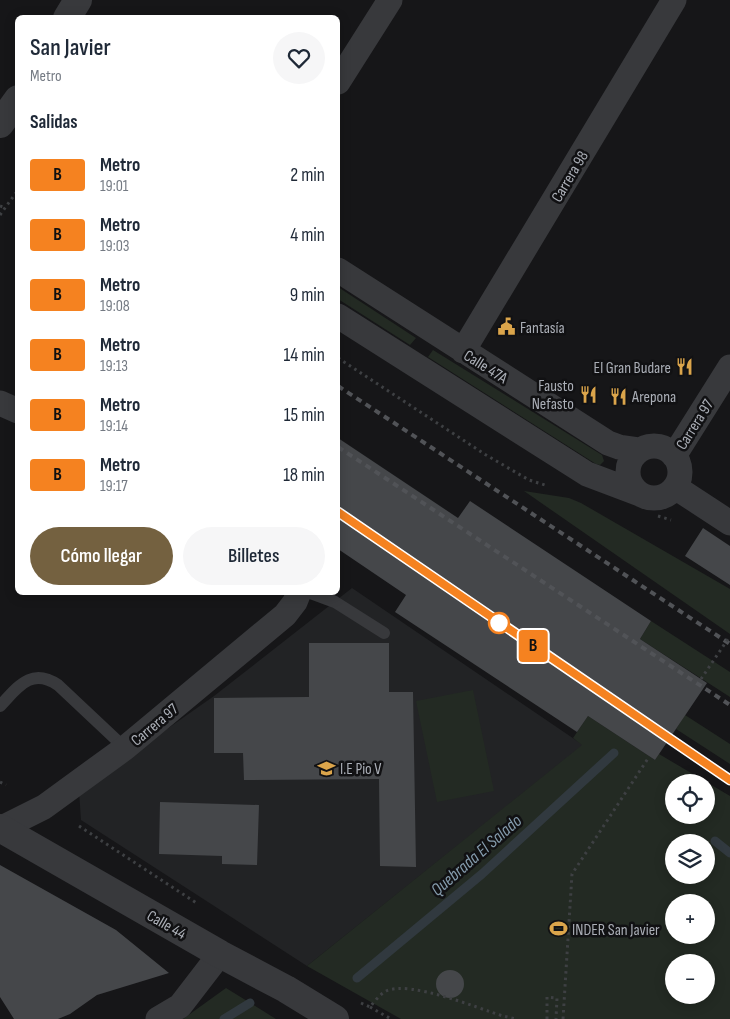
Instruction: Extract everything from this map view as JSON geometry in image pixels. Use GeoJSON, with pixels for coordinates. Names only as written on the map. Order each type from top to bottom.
{"type":"FeatureCollection","features":[{"type":"Feature","properties":{"kind":"street"},"geometry":{"type":"LineString","coordinates":[[69,15],[78,0]]}},
{"type":"Feature","properties":{"kind":"street"},"geometry":{"type":"LineString","coordinates":[[340,79],[390,0]]}},
{"type":"Feature","properties":{"kind":"street","name":"Carrera 98"},"geometry":{"type":"LineString","coordinates":[[463,351],[674,0]]}},
{"type":"Feature","properties":{"kind":"street"},"geometry":{"type":"LineString","coordinates":[[5,125],[15,105]]}},
{"type":"Feature","properties":{"kind":"street","name":"Calle 47A"},"geometry":{"type":"LineString","coordinates":[[340,271],[608,443],[619,447],[640,450]]}},
{"type":"Feature","properties":{"kind":"street"},"geometry":{"type":"LineString","coordinates":[[340,317],[587,474],[640,494],[649,497],[658,497],[668,494],[675,487],[679,477],[679,466],[674,456],[667,450],[658,446],[649,447],[640,450],[632,457],[628,466],[628,477],[632,487],[640,494]]}},
{"type":"Feature","properties":{"kind":"street","name":"Carrera 97"},"geometry":{"type":"LineString","coordinates":[[674,456],[730,367]]}},
{"type":"Feature","properties":{"kind":"street"},"geometry":{"type":"LineString","coordinates":[[0,403],[15,410]]}},
{"type":"Feature","properties":{"kind":"street"},"geometry":{"type":"LineString","coordinates":[[675,487],[730,523]]}},
{"type":"Feature","properties":{"kind":"street","name":"Carrera 97"},"geometry":{"type":"LineString","coordinates":[[0,829],[52,802],[125,748],[285,615],[301,596]]}},
{"type":"Feature","properties":{"kind":"street","name":"Calle 44"},"geometry":{"type":"LineString","coordinates":[[0,829],[220,954],[286,989],[306,1012],[335,1019]]}},
{"type":"Feature","properties":{"kind":"street"},"geometry":{"type":"LineString","coordinates":[[158,1019],[180,1006],[220,954]]}},
{"type":"Feature","properties":{"kind":"lane"},"geometry":{"type":"LineString","coordinates":[[301,596],[335,602],[384,633]]}},
{"type":"Feature","properties":{"kind":"lane"},"geometry":{"type":"LineString","coordinates":[[0,706],[28,679],[38,677],[49,679],[58,684],[125,748]]}},
{"type":"Feature","properties":{"kind":"path"},"geometry":{"type":"LineString","coordinates":[[0,215],[15,194]]}},
{"type":"Feature","properties":{"kind":"path"},"geometry":{"type":"LineString","coordinates":[[0,206],[5,208]]}},
{"type":"Feature","properties":{"kind":"path"},"geometry":{"type":"LineString","coordinates":[[701,679],[730,636]]}},
{"type":"Feature","properties":{"kind":"path"},"geometry":{"type":"LineString","coordinates":[[563,1019],[572,874],[649,756]]}},
{"type":"Feature","properties":{"kind":"path"},"geometry":{"type":"LineString","coordinates":[[0,782],[6,785]]}},
{"type":"Feature","properties":{"kind":"path"},"geometry":{"type":"LineString","coordinates":[[79,826],[200,906]]}},
{"type":"Feature","properties":{"kind":"path"},"geometry":{"type":"LineString","coordinates":[[370,1007],[385,991],[401,988],[418,990],[516,1019]]}},
{"type":"Feature","properties":{"kind":"path"},"geometry":{"type":"LineString","coordinates":[[547,1019],[547,997],[557,998],[556,1019]]}},
{"type":"Feature","properties":{"kind":"path"},"geometry":{"type":"LineString","coordinates":[[354,999],[391,1019]]}},
{"type":"Feature","properties":{"kind":"shaded area"},"geometry":{"type":"Polygon","coordinates":[[[340,288],[416,338],[410,345],[340,300],[340,288]]]}},
{"type":"Feature","properties":{"kind":"shaded area"},"geometry":{"type":"Polygon","coordinates":[[[433,350],[602,455],[604,461],[600,465],[596,464],[428,357],[433,350]]]}},
{"type":"Feature","properties":{"kind":"shaded area"},"geometry":{"type":"Polygon","coordinates":[[[524,491],[569,498],[581,503],[730,589],[730,634],[524,491]]]}},
{"type":"Feature","properties":{"kind":"shaded area"},"geometry":{"type":"Polygon","coordinates":[[[352,588],[583,745],[307,966],[81,820],[79,791],[214,696],[352,588]]]}},
{"type":"Feature","properties":{"kind":"shaded area"},"geometry":{"type":"Polygon","coordinates":[[[651,621],[730,672],[730,697],[640,639],[651,621]]]}},
{"type":"Feature","properties":{"kind":"shaded area"},"geometry":{"type":"Polygon","coordinates":[[[473,690],[494,791],[437,802],[416,701],[473,690]]]}},
{"type":"Feature","properties":{"kind":"shaded area"},"geometry":{"type":"Polygon","coordinates":[[[685,715],[730,744],[730,764],[676,729],[685,715]]]}},
{"type":"Feature","properties":{"kind":"shaded area"},"geometry":{"type":"Polygon","coordinates":[[[588,716],[655,760],[659,754],[693,774],[665,774],[665,824],[715,824],[715,787],[730,796],[730,1019],[401,1019],[307,966],[582,745],[573,738],[588,716]]]}},
{"type":"Feature","properties":{"kind":"shaded area"},"geometry":{"type":"Polygon","coordinates":[[[226,988],[276,1019],[183,1019],[226,988]]]}},
{"type":"Feature","properties":{"kind":"building"},"geometry":{"type":"Polygon","coordinates":[[[340,439],[458,518],[470,501],[651,621],[640,639],[707,683],[655,760],[588,716],[577,732],[395,612],[406,595],[340,550],[340,439]]]}},
{"type":"Feature","properties":{"kind":"building"},"geometry":{"type":"Polygon","coordinates":[[[703,528],[730,546],[730,585],[685,556],[703,528]]]}},
{"type":"Feature","properties":{"kind":"building"},"geometry":{"type":"Polygon","coordinates":[[[309,643],[389,643],[389,692],[413,692],[416,867],[380,866],[379,779],[244,780],[243,753],[214,753],[214,698],[309,697],[309,643]]]}},
{"type":"Feature","properties":{"kind":"building"},"geometry":{"type":"Polygon","coordinates":[[[160,802],[259,805],[257,865],[222,864],[222,856],[159,854],[160,802]]]}},
{"type":"Feature","properties":{"kind":"building"},"geometry":{"type":"Polygon","coordinates":[[[0,865],[116,930],[169,973],[97,995],[70,1014],[58,1019],[14,1019],[0,997],[0,865]]]}},
{"type":"Feature","properties":{"kind":"building"},"geometry":{"type":"Polygon","coordinates":[[[450,970],[460,974],[464,984],[460,994],[450,998],[440,994],[436,984],[440,974],[450,970]]]}},
{"type":"Feature","properties":{"kind":"waterway","name":"Quebrada El Salado"},"geometry":{"type":"LineString","coordinates":[[357,978],[482,874],[614,753]]}},
{"type":"Feature","properties":{"kind":"waterway"},"geometry":{"type":"LineString","coordinates":[[715,841],[730,853]]}},
{"type":"Feature","properties":{"kind":"waterway","name":"Quebrada El Salado"},"geometry":{"type":"LineString","coordinates":[[224,1019],[250,1003]]}},
{"type":"Feature","properties":{"kind":"railway"},"geometry":{"type":"LineString","coordinates":[[340,387],[730,644]]}},
{"type":"Feature","properties":{"kind":"railway"},"geometry":{"type":"LineString","coordinates":[[340,448],[730,705]]}},
{"type":"Feature","properties":{"kind":"railway"},"geometry":{"type":"LineString","coordinates":[[340,513],[730,780]]}},
{"type":"Feature","properties":{"kind":"metro line","name":"B"},"geometry":{"type":"LineString","coordinates":[[340,513],[730,780]]}},
{"type":"Feature","properties":{"kind":"place","name":"Fantasía"},"geometry":{"type":"Point","coordinates":[506,327]}},
{"type":"Feature","properties":{"kind":"place","name":"El Gran Budare"},"geometry":{"type":"Point","coordinates":[685,367]}},
{"type":"Feature","properties":{"kind":"place","name":"Fausto Nefasto"},"geometry":{"type":"Point","coordinates":[588,394]}},
{"type":"Feature","properties":{"kind":"place","name":"Arepona"},"geometry":{"type":"Point","coordinates":[618,396]}},
{"type":"Feature","properties":{"kind":"place","name":"I.E Pio V"},"geometry":{"type":"Point","coordinates":[326,768]}},
{"type":"Feature","properties":{"kind":"place","name":"INDER San Javier"},"geometry":{"type":"Point","coordinates":[558,929]}}]}
